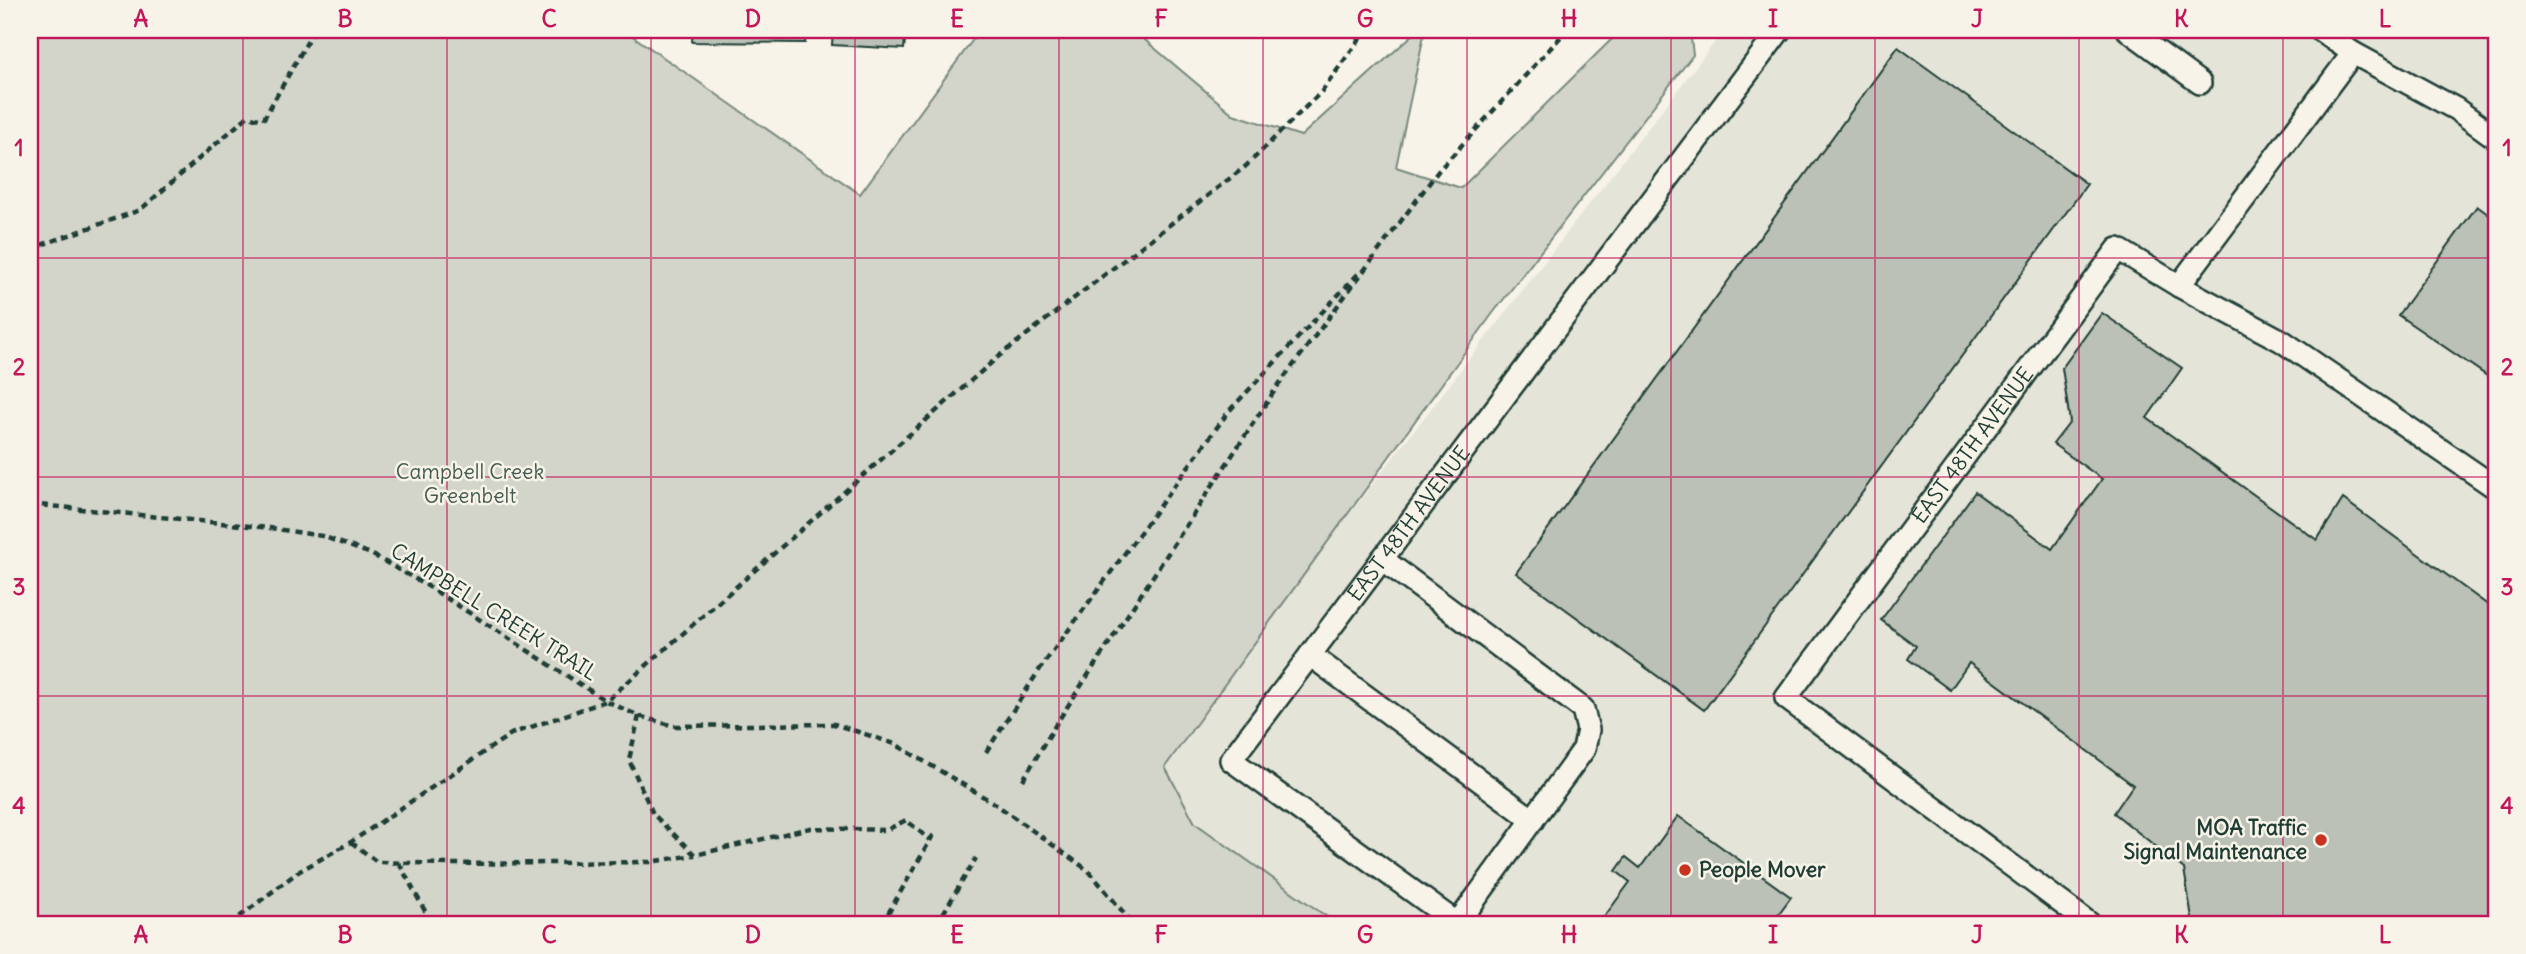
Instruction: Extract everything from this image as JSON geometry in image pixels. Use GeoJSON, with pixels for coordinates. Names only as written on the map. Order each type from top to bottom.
{"type":"FeatureCollection","features":[{"type":"Feature","properties":{"kind":"lane","name":"EAST 48TH AVENUE"},"geometry":{"type":"LineString","coordinates":[[1457,924],[1231,760],[1780,30]]}},
{"type":"Feature","properties":{"kind":"lane"},"geometry":{"type":"LineString","coordinates":[[2128,30],[2200,83]]}},
{"type":"Feature","properties":{"kind":"lane"},"geometry":{"type":"LineString","coordinates":[[2320,30],[2353,53],[2456,109],[2496,138]]}},
{"type":"Feature","properties":{"kind":"lane"},"geometry":{"type":"LineString","coordinates":[[2179,286],[2353,53]]}},
{"type":"Feature","properties":{"kind":"lane","name":"EAST 48TH AVENUE"},"geometry":{"type":"LineString","coordinates":[[2090,924],[1786,698],[2118,249],[2179,286],[2282,341],[2496,488]]}},
{"type":"Feature","properties":{"kind":"lane"},"geometry":{"type":"LineString","coordinates":[[1382,559],[1583,709],[1588,730],[1584,750],[1457,924]]}},
{"type":"Feature","properties":{"kind":"lane"},"geometry":{"type":"LineString","coordinates":[[1310,655],[1533,820]]}},
{"type":"Feature","properties":{"kind":"path"},"geometry":{"type":"LineString","coordinates":[[30,249],[140,209],[248,116],[263,120],[314,30]]}},
{"type":"Feature","properties":{"kind":"path"},"geometry":{"type":"LineString","coordinates":[[230,924],[298,872],[351,842],[511,734],[606,701],[999,356],[1246,166],[1323,90],[1366,30]]}},
{"type":"Feature","properties":{"kind":"path"},"geometry":{"type":"LineString","coordinates":[[1023,780],[1056,724],[1277,387],[1439,170],[1567,30]]}},
{"type":"Feature","properties":{"kind":"path"},"geometry":{"type":"LineString","coordinates":[[986,752],[1040,669],[1229,411],[1373,258]]}},
{"type":"Feature","properties":{"kind":"path","name":"CAMPBELL CREEK TRAIL"},"geometry":{"type":"LineString","coordinates":[[30,504],[270,528],[322,536],[371,554],[426,585],[606,701],[639,716],[674,726],[834,724],[895,744],[994,803],[1089,871],[1133,924]]}},
{"type":"Feature","properties":{"kind":"path"},"geometry":{"type":"LineString","coordinates":[[639,716],[629,760],[653,814],[695,855]]}},
{"type":"Feature","properties":{"kind":"path"},"geometry":{"type":"LineString","coordinates":[[351,842],[377,862],[448,864],[650,862],[695,855],[810,828],[887,830],[906,820],[930,839]]}},
{"type":"Feature","properties":{"kind":"path"},"geometry":{"type":"LineString","coordinates":[[882,924],[934,832]]}},
{"type":"Feature","properties":{"kind":"path"},"geometry":{"type":"LineString","coordinates":[[937,924],[976,858]]}},
{"type":"Feature","properties":{"kind":"path"},"geometry":{"type":"LineString","coordinates":[[399,862],[432,924]]}},
{"type":"Feature","properties":{"kind":"shaded area"},"geometry":{"type":"Polygon","coordinates":[[[1724,30],[2496,30],[2496,924],[1331,924],[1138,787],[1724,30]]]}},
{"type":"Feature","properties":{"kind":"green space","name":"Campbell Creek Greenbelt"},"geometry":{"type":"Polygon","coordinates":[[[30,30],[624,30],[860,194],[980,30],[1142,30],[1139,35],[1233,114],[1301,136],[1418,30],[1425,30],[1396,167],[1461,188],[1621,30],[1690,30],[1693,55],[1493,313],[1165,767],[1195,823],[1337,924],[30,924],[30,30]]]}},
{"type":"Feature","properties":{"kind":"building"},"geometry":{"type":"Polygon","coordinates":[[[693,30],[807,30],[805,43],[692,42],[693,30]]]}},
{"type":"Feature","properties":{"kind":"building"},"geometry":{"type":"Polygon","coordinates":[[[833,30],[906,30],[904,49],[832,45],[833,30]]]}},
{"type":"Feature","properties":{"kind":"building"},"geometry":{"type":"Polygon","coordinates":[[[1898,47],[2087,184],[1704,710],[1516,573],[1898,47]]]}},
{"type":"Feature","properties":{"kind":"building"},"geometry":{"type":"Polygon","coordinates":[[[2477,206],[2496,220],[2496,382],[2398,315],[2477,206]]]}},
{"type":"Feature","properties":{"kind":"building"},"geometry":{"type":"Polygon","coordinates":[[[2102,313],[2182,368],[2147,418],[2317,540],[2343,499],[2496,611],[2496,924],[2193,924],[2184,869],[2114,813],[2133,785],[1969,663],[1950,690],[1908,659],[1916,646],[1881,620],[1975,492],[2052,549],[2102,479],[2053,444],[2070,422],[2062,368],[2102,313]]]}},
{"type":"Feature","properties":{"kind":"building","name":"People Mover"},"geometry":{"type":"Polygon","coordinates":[[[1678,816],[1791,897],[1771,924],[1599,924],[1630,882],[1616,871],[1626,857],[1640,868],[1678,816]]]}},
{"type":"Feature","properties":{"kind":"place","name":"MOA Traffic Signal Maintenance"},"geometry":{"type":"Point","coordinates":[2321,840]}},
{"type":"Feature","properties":{"kind":"place","name":"People Mover"},"geometry":{"type":"Point","coordinates":[1685,870]}}]}
